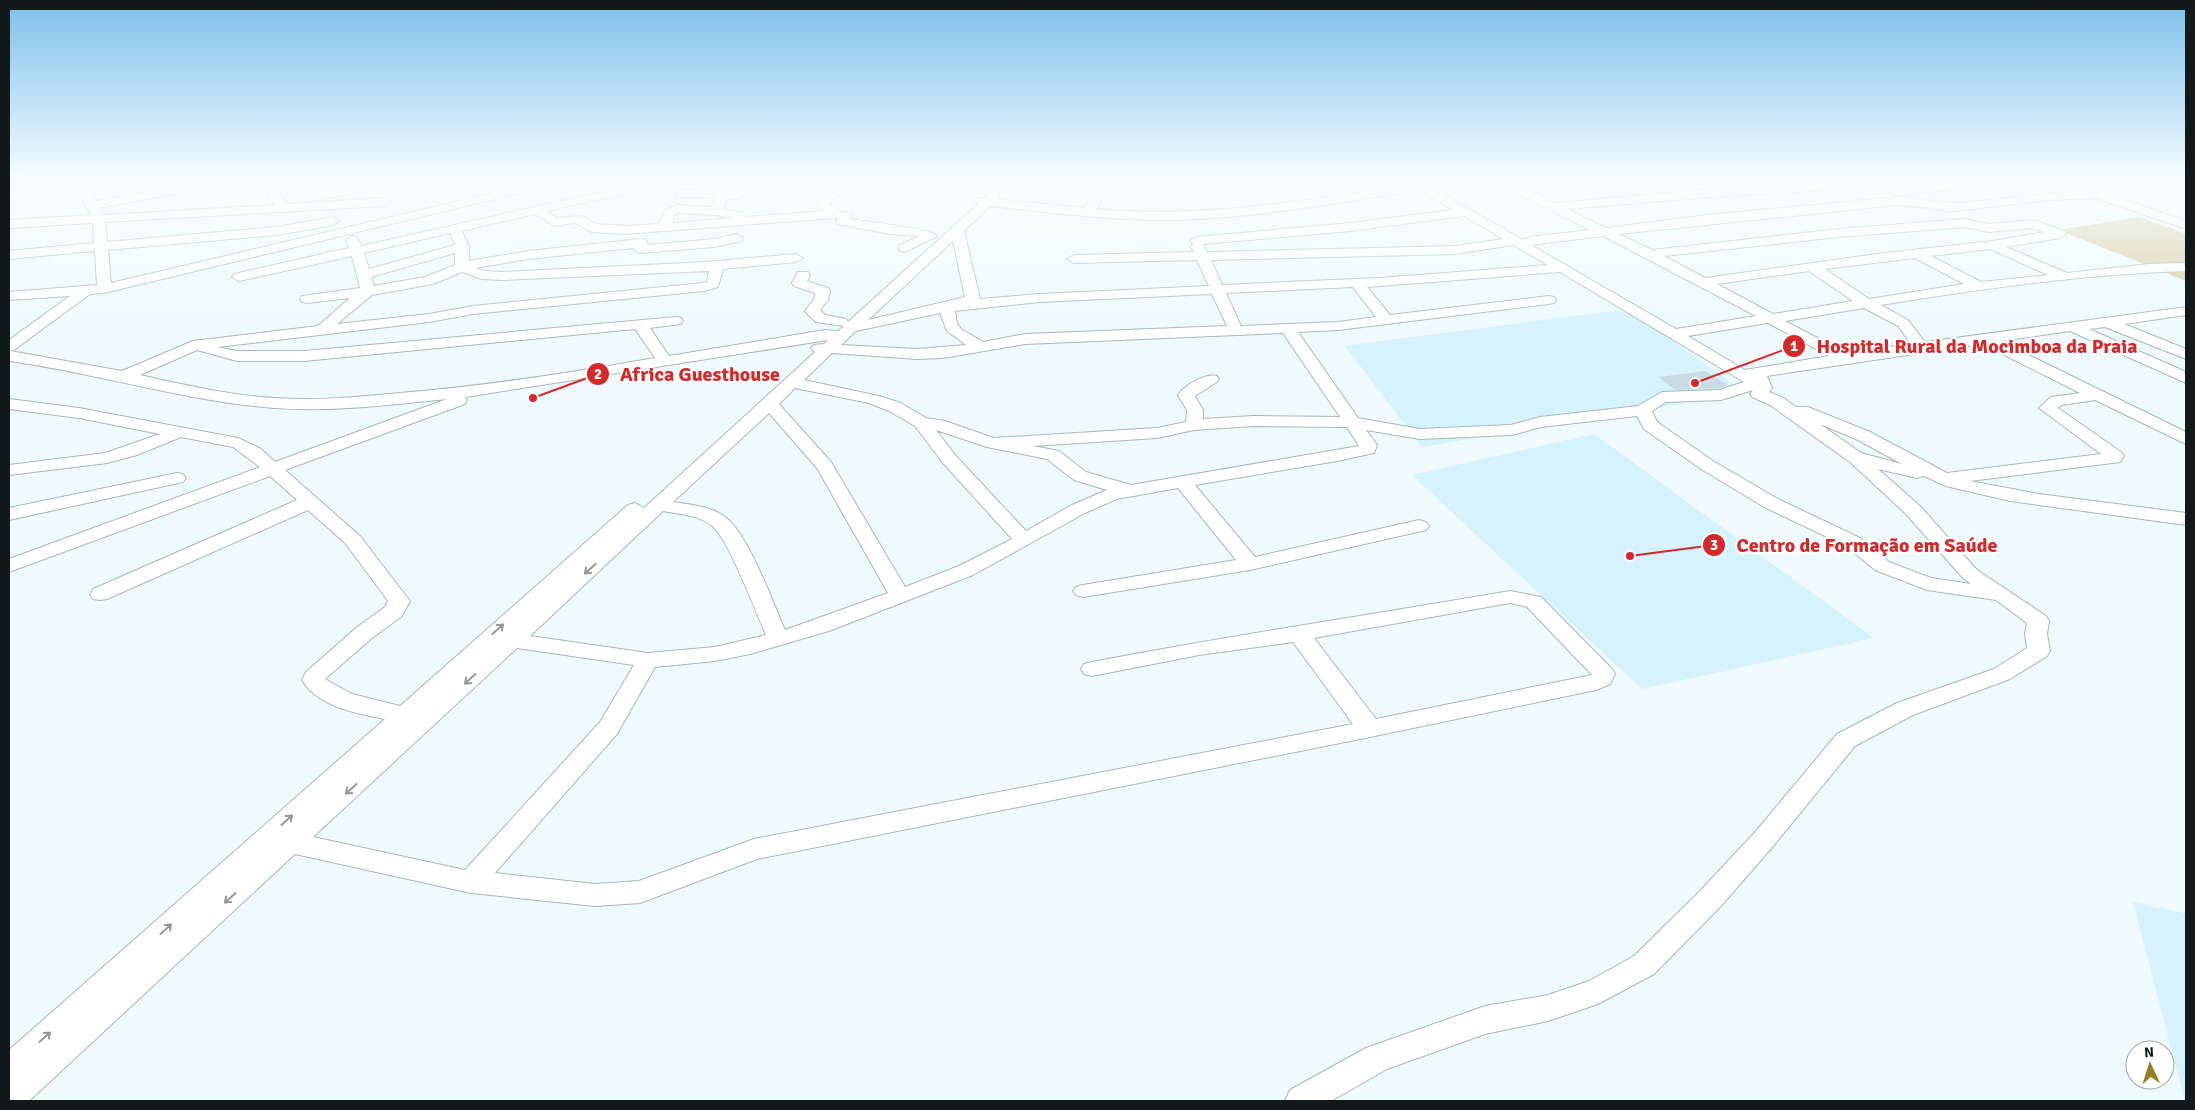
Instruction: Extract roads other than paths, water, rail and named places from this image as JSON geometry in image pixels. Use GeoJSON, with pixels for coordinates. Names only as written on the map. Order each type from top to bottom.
{"type":"FeatureCollection","features":[{"type":"Feature","properties":{"kind":"street"},"geometry":{"type":"LineString","coordinates":[[101,232],[104,289]]}},
{"type":"Feature","properties":{"kind":"street"},"geometry":{"type":"LineString","coordinates":[[9,255],[269,232]]}},
{"type":"Feature","properties":{"kind":"street"},"geometry":{"type":"LineString","coordinates":[[9,296],[86,292],[104,289],[344,232]]}},
{"type":"Feature","properties":{"kind":"street"},"geometry":{"type":"LineString","coordinates":[[347,232],[357,251],[368,291]]}},
{"type":"Feature","properties":{"kind":"street"},"geometry":{"type":"LineString","coordinates":[[240,277],[443,232]]}},
{"type":"Feature","properties":{"kind":"street"},"geometry":{"type":"LineString","coordinates":[[457,232],[462,247],[462,267]]}},
{"type":"Feature","properties":{"kind":"street"},"geometry":{"type":"LineString","coordinates":[[306,299],[428,281],[462,267],[504,257],[641,243],[653,232]]}},
{"type":"Feature","properties":{"kind":"street"},"geometry":{"type":"LineString","coordinates":[[714,243],[714,234],[721,232]]}},
{"type":"Feature","properties":{"kind":"street"},"geometry":{"type":"LineString","coordinates":[[905,248],[931,236],[919,232]]}},
{"type":"Feature","properties":{"kind":"street"},"geometry":{"type":"LineString","coordinates":[[9,1098],[428,718],[832,336],[949,232]]}},
{"type":"Feature","properties":{"kind":"street"},"geometry":{"type":"LineString","coordinates":[[9,1070],[404,715],[770,403],[832,336],[955,232]]}},
{"type":"Feature","properties":{"kind":"street"},"geometry":{"type":"LineString","coordinates":[[9,356],[124,376],[216,395],[276,403],[333,404],[482,391],[832,336],[973,299],[957,232]]}},
{"type":"Feature","properties":{"kind":"street"},"geometry":{"type":"LineString","coordinates":[[1189,232],[1196,241],[1236,330]]}},
{"type":"Feature","properties":{"kind":"street"},"geometry":{"type":"LineString","coordinates":[[1196,241],[1298,232]]}},
{"type":"Feature","properties":{"kind":"street"},"geometry":{"type":"LineString","coordinates":[[1504,232],[1522,241],[1562,268],[1680,333],[1864,302],[1979,286],[2149,268],[2186,267]]}},
{"type":"Feature","properties":{"kind":"street"},"geometry":{"type":"LineString","coordinates":[[1507,232],[1753,377],[1764,388],[1758,394],[1864,436],[1944,479],[2114,458],[2115,456],[2047,408],[2057,401],[2097,394]]}},
{"type":"Feature","properties":{"kind":"street"},"geometry":{"type":"LineString","coordinates":[[1074,259],[1455,250],[1606,232],[1704,282],[1844,358]]}},
{"type":"Feature","properties":{"kind":"street"},"geometry":{"type":"LineString","coordinates":[[1650,254],[1858,232]]}},
{"type":"Feature","properties":{"kind":"street"},"geometry":{"type":"LineString","coordinates":[[1878,232],[1979,286]]}},
{"type":"Feature","properties":{"kind":"street"},"geometry":{"type":"LineString","coordinates":[[1965,232],[2064,276]]}},
{"type":"Feature","properties":{"kind":"street"},"geometry":{"type":"LineString","coordinates":[[1704,282],[1916,253],[1993,246],[2060,234],[2054,232]]}},
{"type":"Feature","properties":{"kind":"street"},"geometry":{"type":"LineString","coordinates":[[641,243],[641,249],[714,243],[737,238]]}},
{"type":"Feature","properties":{"kind":"street"},"geometry":{"type":"LineString","coordinates":[[363,275],[462,247]]}},
{"type":"Feature","properties":{"kind":"street"},"geometry":{"type":"LineString","coordinates":[[462,267],[482,275],[538,275],[706,266],[796,258]]}},
{"type":"Feature","properties":{"kind":"street"},"geometry":{"type":"LineString","coordinates":[[124,376],[193,346],[429,318],[497,307],[709,287],[713,284],[716,268],[706,266]]}},
{"type":"Feature","properties":{"kind":"street"},"geometry":{"type":"LineString","coordinates":[[1812,267],[1864,302],[1904,323],[1921,348]]}},
{"type":"Feature","properties":{"kind":"street"},"geometry":{"type":"LineString","coordinates":[[947,307],[1039,298],[1357,282],[1562,268]]}},
{"type":"Feature","properties":{"kind":"street"},"geometry":{"type":"LineString","coordinates":[[497,307],[538,275]]}},
{"type":"Feature","properties":{"kind":"street"},"geometry":{"type":"LineString","coordinates":[[803,275],[799,283],[823,291],[821,300],[812,311],[821,319],[832,336],[917,354],[943,353],[1025,339],[1338,326],[1549,300]]}},
{"type":"Feature","properties":{"kind":"street"},"geometry":{"type":"LineString","coordinates":[[1357,282],[1386,320]]}},
{"type":"Feature","properties":{"kind":"street"},"geometry":{"type":"LineString","coordinates":[[322,330],[342,310],[368,291]]}},
{"type":"Feature","properties":{"kind":"street"},"geometry":{"type":"LineString","coordinates":[[9,348],[56,311],[86,292]]}},
{"type":"Feature","properties":{"kind":"street"},"geometry":{"type":"LineString","coordinates":[[599,329],[607,297]]}},
{"type":"Feature","properties":{"kind":"street"},"geometry":{"type":"LineString","coordinates":[[947,307],[947,322],[955,332],[980,346]]}},
{"type":"Feature","properties":{"kind":"street"},"geometry":{"type":"LineString","coordinates":[[993,443],[1157,433],[1194,425],[1253,421],[1352,422],[1420,434],[1512,430],[1540,422],[1643,410],[1662,397],[1721,394],[1753,377],[1844,358],[2185,312]]}},
{"type":"Feature","properties":{"kind":"street"},"geometry":{"type":"LineString","coordinates":[[193,346],[237,356],[275,358],[676,321]]}},
{"type":"Feature","properties":{"kind":"street"},"geometry":{"type":"LineString","coordinates":[[2107,322],[2186,354]]}},
{"type":"Feature","properties":{"kind":"street"},"geometry":{"type":"LineString","coordinates":[[640,325],[666,361]]}},
{"type":"Feature","properties":{"kind":"street"},"geometry":{"type":"LineString","coordinates":[[2073,327],[2186,378]]}},
{"type":"Feature","properties":{"kind":"street"},"geometry":{"type":"LineString","coordinates":[[511,640],[648,660],[670,660],[778,638],[834,622],[979,565],[1088,504],[1112,494],[1368,449],[1368,445],[1288,328]]}},
{"type":"Feature","properties":{"kind":"street"},"geometry":{"type":"LineString","coordinates":[[1984,339],[2186,439]]}},
{"type":"Feature","properties":{"kind":"street"},"geometry":{"type":"LineString","coordinates":[[1194,425],[1194,410],[1186,394],[1211,379]]}},
{"type":"Feature","properties":{"kind":"street"},"geometry":{"type":"LineString","coordinates":[[791,382],[874,399],[895,407],[921,422],[939,425],[993,443],[1054,455],[1080,476],[1128,490]]}},
{"type":"Feature","properties":{"kind":"street"},"geometry":{"type":"LineString","coordinates":[[9,566],[274,470],[482,391]]}},
{"type":"Feature","properties":{"kind":"street"},"geometry":{"type":"LineString","coordinates":[[1301,1101],[1376,1058],[1485,1020],[1548,1008],[1590,994],[1644,965],[1712,898],[1765,838],[1846,740],[1905,709],[2002,674],[2040,651],[2036,634],[2038,622],[2022,608],[1970,574],[1913,510],[1856,458],[1776,401]]}},
{"type":"Feature","properties":{"kind":"street"},"geometry":{"type":"LineString","coordinates":[[770,403],[825,466],[901,597]]}},
{"type":"Feature","properties":{"kind":"street"},"geometry":{"type":"LineString","coordinates":[[12,407],[79,413],[180,432],[238,443],[255,453],[353,540],[399,601],[394,611],[337,656],[313,680],[325,692],[359,704],[404,715],[428,718]]}},
{"type":"Feature","properties":{"kind":"street"},"geometry":{"type":"LineString","coordinates":[[1643,410],[1650,425],[1707,465],[1771,503],[1853,542],[1882,566],[1927,584],[2000,594]]}},
{"type":"Feature","properties":{"kind":"street"},"geometry":{"type":"LineString","coordinates":[[921,422],[949,459],[1024,540]]}},
{"type":"Feature","properties":{"kind":"street"},"geometry":{"type":"LineString","coordinates":[[9,470],[107,458],[180,432]]}},
{"type":"Feature","properties":{"kind":"street"},"geometry":{"type":"LineString","coordinates":[[1856,458],[2001,495],[2122,509],[2186,519]]}},
{"type":"Feature","properties":{"kind":"street"},"geometry":{"type":"LineString","coordinates":[[9,514],[177,478]]}},
{"type":"Feature","properties":{"kind":"street"},"geometry":{"type":"LineString","coordinates":[[1182,481],[1250,564]]}},
{"type":"Feature","properties":{"kind":"street"},"geometry":{"type":"LineString","coordinates":[[661,497],[708,515],[720,522],[732,538],[778,638]]}},
{"type":"Feature","properties":{"kind":"street"},"geometry":{"type":"LineString","coordinates":[[100,594],[180,560],[238,531],[310,502]]}},
{"type":"Feature","properties":{"kind":"street"},"geometry":{"type":"LineString","coordinates":[[1083,591],[1250,564],[1419,526]]}},
{"type":"Feature","properties":{"kind":"street"},"geometry":{"type":"LineString","coordinates":[[291,843],[471,882],[595,895],[640,892],[754,849],[1370,730],[1596,682],[1602,679],[1604,674],[1534,602],[1524,598],[1510,597],[1299,634],[1199,648],[1092,669]]}},
{"type":"Feature","properties":{"kind":"street"},"geometry":{"type":"LineString","coordinates":[[1299,634],[1370,730]]}},
{"type":"Feature","properties":{"kind":"street"},"geometry":{"type":"LineString","coordinates":[[471,882],[609,728],[648,660]]}},
{"type":"Feature","properties":{"kind":"place","name":"Hospital Rural da Mocimboa da Praia"},"geometry":{"type":"Point","coordinates":[1695,383]}},
{"type":"Feature","properties":{"kind":"place","name":"Africa Guesthouse"},"geometry":{"type":"Point","coordinates":[533,398]}},
{"type":"Feature","properties":{"kind":"place","name":"Centro de Formação em Saúde"},"geometry":{"type":"Point","coordinates":[1630,556]}}]}
